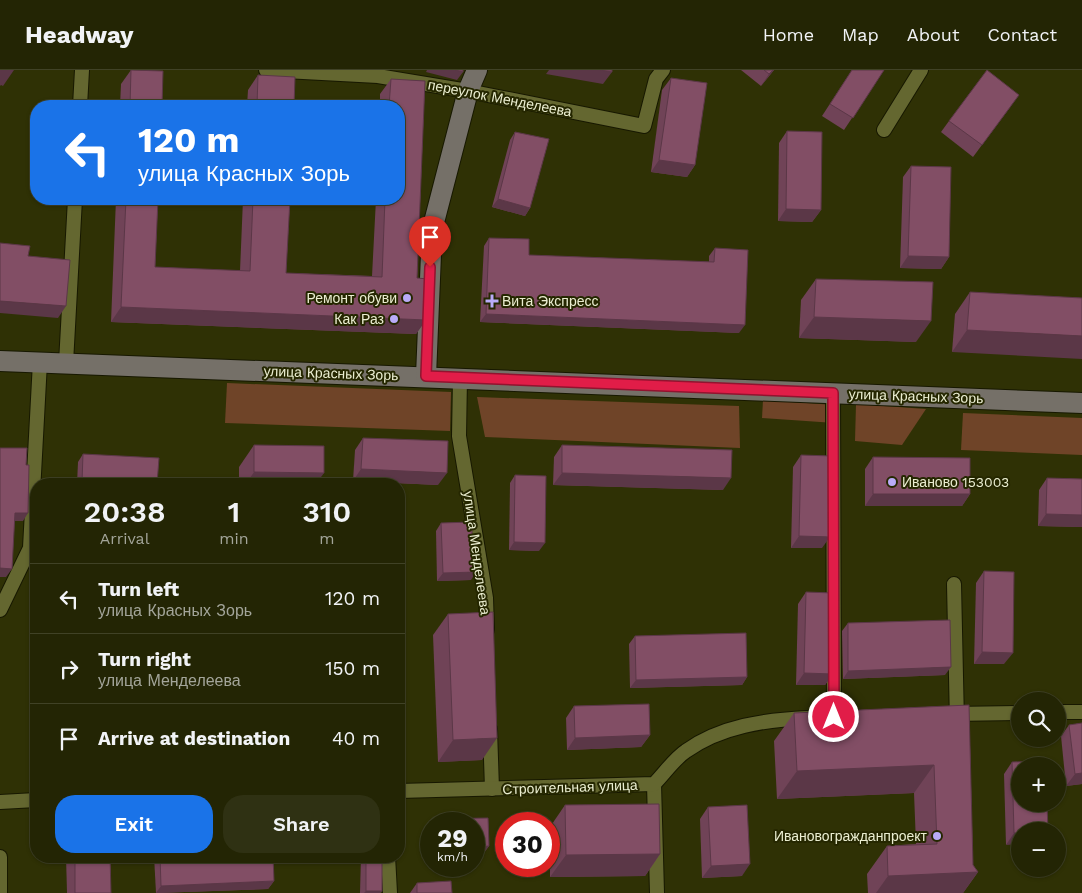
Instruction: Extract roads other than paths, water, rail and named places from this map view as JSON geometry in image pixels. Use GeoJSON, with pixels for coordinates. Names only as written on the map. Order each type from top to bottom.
{"type":"FeatureCollection","features":[{"type":"Feature","properties":{"kind":"street"},"geometry":{"type":"LineString","coordinates":[[80,100],[82,70]]}},
{"type":"Feature","properties":{"kind":"street","name":"переулок Менделеева"},"geometry":{"type":"LineString","coordinates":[[266,70],[378,76],[468,91],[644,126],[656,79],[662,70]]}},
{"type":"Feature","properties":{"kind":"street"},"geometry":{"type":"LineString","coordinates":[[426,376],[432,230],[468,91],[477,70]]}},
{"type":"Feature","properties":{"kind":"street"},"geometry":{"type":"LineString","coordinates":[[884,130],[922,70]]}},
{"type":"Feature","properties":{"kind":"street"},"geometry":{"type":"LineString","coordinates":[[66,363],[75,205]]}},
{"type":"Feature","properties":{"kind":"street","name":"улица Красных Зорь"},"geometry":{"type":"LineString","coordinates":[[0,361],[426,376],[1082,403]]}},
{"type":"Feature","properties":{"kind":"street"},"geometry":{"type":"LineString","coordinates":[[34,478],[40,362]]}},
{"type":"Feature","properties":{"kind":"street","name":"улица Менделеева"},"geometry":{"type":"LineString","coordinates":[[460,378],[459,436],[486,598],[487,646]]}},
{"type":"Feature","properties":{"kind":"street","name":"Строительная улица"},"geometry":{"type":"LineString","coordinates":[[405,791],[654,784],[685,751],[726,729],[779,719],[839,717],[833,393]]}},
{"type":"Feature","properties":{"kind":"street"},"geometry":{"type":"LineString","coordinates":[[0,610],[30,548]]}},
{"type":"Feature","properties":{"kind":"street"},"geometry":{"type":"LineString","coordinates":[[954,584],[958,734]]}},
{"type":"Feature","properties":{"kind":"street"},"geometry":{"type":"LineString","coordinates":[[490,712],[492,789]]}},
{"type":"Feature","properties":{"kind":"street"},"geometry":{"type":"LineString","coordinates":[[1066,712],[1082,712]]}},
{"type":"Feature","properties":{"kind":"street"},"geometry":{"type":"LineString","coordinates":[[938,714],[1011,713]]}},
{"type":"Feature","properties":{"kind":"street"},"geometry":{"type":"LineString","coordinates":[[654,784],[657,893]]}},
{"type":"Feature","properties":{"kind":"street"},"geometry":{"type":"LineString","coordinates":[[0,802],[30,800]]}},
{"type":"Feature","properties":{"kind":"street"},"geometry":{"type":"LineString","coordinates":[[0,857],[0,893]]}},
{"type":"Feature","properties":{"kind":"street"},"geometry":{"type":"LineString","coordinates":[[388,863],[390,893]]}},
{"type":"Feature","properties":{"kind":"place","name":"Ремонт обуви"},"geometry":{"type":"Point","coordinates":[407,298]}},
{"type":"Feature","properties":{"kind":"place","name":"Вита Экспресс"},"geometry":{"type":"Point","coordinates":[492,301]}},
{"type":"Feature","properties":{"kind":"place","name":"Как Раз"},"geometry":{"type":"Point","coordinates":[394,319]}},
{"type":"Feature","properties":{"kind":"place","name":"Иваново 153003"},"geometry":{"type":"Point","coordinates":[892,482]}},
{"type":"Feature","properties":{"kind":"place","name":"Ивановогражданпроект"},"geometry":{"type":"Point","coordinates":[937,836]}}]}
